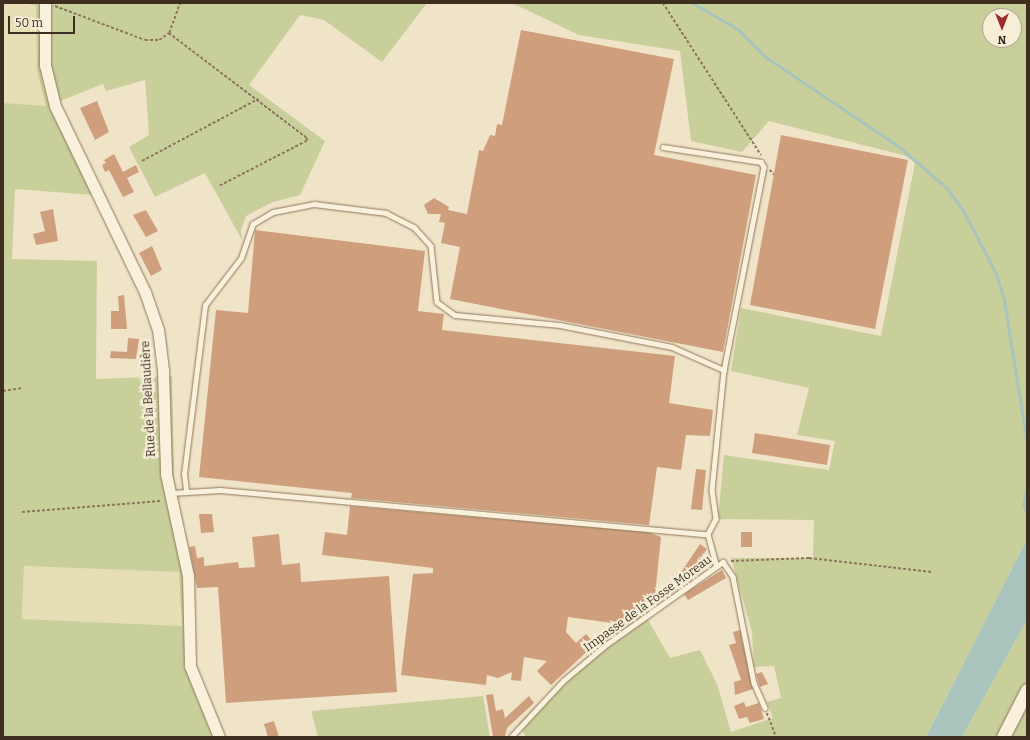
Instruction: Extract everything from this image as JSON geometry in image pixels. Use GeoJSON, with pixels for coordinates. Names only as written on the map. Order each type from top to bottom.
{"type":"FeatureCollection","features":[{"type":"Feature","properties":{"kind":"main road"},"geometry":{"type":"LineString","coordinates":[[1003,737],[1027,690]]}},
{"type":"Feature","properties":{"kind":"street","name":"Rue de la Bellaudière"},"geometry":{"type":"LineString","coordinates":[[45,3],[45,66],[55,106],[144,292],[158,329],[170,497],[188,576],[190,666],[219,737]]}},
{"type":"Feature","properties":{"kind":"lane"},"geometry":{"type":"LineString","coordinates":[[664,147],[761,162],[764,167],[724,370],[712,490],[716,518],[708,534],[716,564]]}},
{"type":"Feature","properties":{"kind":"lane"},"geometry":{"type":"LineString","coordinates":[[186,490],[184,474],[205,305],[241,258],[253,224],[273,212],[314,204],[386,213],[414,227],[431,246],[437,302],[455,315],[560,325],[672,347],[724,370]]}},
{"type":"Feature","properties":{"kind":"lane"},"geometry":{"type":"LineString","coordinates":[[170,497],[186,490],[416,505],[708,534]]}},
{"type":"Feature","properties":{"kind":"lane","name":"Impasse de la Fosse Moreau"},"geometry":{"type":"LineString","coordinates":[[511,737],[564,681],[607,644],[694,584],[716,564],[723,562],[733,578],[754,683],[765,708]]}},
{"type":"Feature","properties":{"kind":"path"},"geometry":{"type":"LineString","coordinates":[[48,3],[144,40],[160,40],[169,33],[180,3]]}},
{"type":"Feature","properties":{"kind":"path"},"geometry":{"type":"LineString","coordinates":[[663,3],[765,162]]}},
{"type":"Feature","properties":{"kind":"path"},"geometry":{"type":"LineString","coordinates":[[169,33],[306,134],[307,141],[218,187]]}},
{"type":"Feature","properties":{"kind":"path"},"geometry":{"type":"LineString","coordinates":[[142,161],[258,99]]}},
{"type":"Feature","properties":{"kind":"path"},"geometry":{"type":"LineString","coordinates":[[769,169],[774,176]]}},
{"type":"Feature","properties":{"kind":"path"},"geometry":{"type":"LineString","coordinates":[[3,391],[23,388]]}},
{"type":"Feature","properties":{"kind":"path"},"geometry":{"type":"LineString","coordinates":[[22,512],[170,497]]}},
{"type":"Feature","properties":{"kind":"path"},"geometry":{"type":"LineString","coordinates":[[723,562],[809,558],[932,572]]}},
{"type":"Feature","properties":{"kind":"path"},"geometry":{"type":"LineString","coordinates":[[765,708],[776,737]]}},
{"type":"Feature","properties":{"kind":"shaded area"},"geometry":{"type":"Polygon","coordinates":[[[3,3],[36,6],[37,71],[46,106],[3,103],[3,3]]]}},
{"type":"Feature","properties":{"kind":"shaded area"},"geometry":{"type":"Polygon","coordinates":[[[24,566],[180,572],[182,626],[22,619],[24,566]]]}},
{"type":"Feature","properties":{"kind":"green space"},"geometry":{"type":"Polygon","coordinates":[[[25,3],[427,3],[382,62],[324,20],[300,15],[249,85],[325,141],[300,195],[273,202],[246,216],[241,230],[242,240],[205,173],[155,197],[129,147],[149,135],[145,80],[106,91],[103,84],[50,105],[93,195],[15,189],[12,259],[97,261],[96,379],[172,376],[174,478],[195,591],[195,661],[223,737],[3,737],[3,103],[46,106],[37,71],[36,6],[25,3]],[[24,566],[22,619],[182,626],[179,572],[24,566]]]}},
{"type":"Feature","properties":{"kind":"green space"},"geometry":{"type":"Polygon","coordinates":[[[512,3],[1027,3],[1027,539],[926,737],[526,737],[518,724],[585,659],[644,613],[670,658],[700,650],[717,684],[731,732],[773,718],[767,702],[781,698],[774,666],[754,667],[752,632],[731,558],[813,558],[814,520],[718,519],[724,455],[829,470],[835,441],[797,435],[809,388],[731,371],[741,308],[881,336],[915,163],[906,156],[769,121],[742,152],[691,141],[680,51],[579,35],[512,3]]]}},
{"type":"Feature","properties":{"kind":"green space"},"geometry":{"type":"Polygon","coordinates":[[[1027,620],[1027,737],[962,737],[1027,620]]]}},
{"type":"Feature","properties":{"kind":"green space"},"geometry":{"type":"Polygon","coordinates":[[[483,696],[490,737],[318,737],[311,711],[483,696]]]}},
{"type":"Feature","properties":{"kind":"water"},"geometry":{"type":"Polygon","coordinates":[[[1027,539],[1027,620],[962,737],[926,737],[1027,539]]]}},
{"type":"Feature","properties":{"kind":"building"},"geometry":{"type":"Polygon","coordinates":[[[521,30],[674,59],[654,155],[756,175],[723,352],[450,299],[460,247],[441,243],[445,223],[439,222],[441,214],[428,214],[424,205],[434,198],[449,207],[448,210],[467,214],[479,150],[483,151],[490,135],[495,136],[497,124],[502,125],[521,30]]]}},
{"type":"Feature","properties":{"kind":"building"},"geometry":{"type":"Polygon","coordinates":[[[97,101],[109,132],[95,140],[80,108],[97,101]]]}},
{"type":"Feature","properties":{"kind":"building"},"geometry":{"type":"Polygon","coordinates":[[[781,135],[908,160],[875,329],[750,305],[781,135]]]}},
{"type":"Feature","properties":{"kind":"building"},"geometry":{"type":"Polygon","coordinates":[[[114,154],[123,172],[136,165],[139,172],[127,178],[134,192],[123,197],[109,170],[105,172],[102,165],[106,163],[104,160],[114,154]]]}},
{"type":"Feature","properties":{"kind":"building"},"geometry":{"type":"Polygon","coordinates":[[[53,209],[58,241],[36,245],[33,234],[45,231],[40,212],[53,209]]]}},
{"type":"Feature","properties":{"kind":"building"},"geometry":{"type":"Polygon","coordinates":[[[146,210],[158,231],[146,237],[133,215],[146,210]]]}},
{"type":"Feature","properties":{"kind":"building"},"geometry":{"type":"Polygon","coordinates":[[[255,230],[425,251],[418,311],[444,314],[442,330],[675,356],[669,403],[713,410],[710,436],[686,435],[681,470],[657,467],[649,525],[351,498],[352,493],[199,477],[216,310],[248,313],[255,230]]]}},
{"type":"Feature","properties":{"kind":"building"},"geometry":{"type":"Polygon","coordinates":[[[152,246],[162,270],[151,276],[139,253],[152,246]]]}},
{"type":"Feature","properties":{"kind":"building"},"geometry":{"type":"Polygon","coordinates":[[[124,295],[127,329],[111,329],[111,311],[119,311],[118,296],[124,295]]]}},
{"type":"Feature","properties":{"kind":"building"},"geometry":{"type":"Polygon","coordinates":[[[128,338],[139,339],[136,359],[110,358],[111,351],[127,352],[128,338]]]}},
{"type":"Feature","properties":{"kind":"building"},"geometry":{"type":"Polygon","coordinates":[[[755,433],[830,445],[827,465],[752,453],[755,433]]]}},
{"type":"Feature","properties":{"kind":"building"},"geometry":{"type":"Polygon","coordinates":[[[696,469],[706,470],[702,510],[691,509],[696,469]]]}},
{"type":"Feature","properties":{"kind":"building"},"geometry":{"type":"Polygon","coordinates":[[[350,506],[648,532],[661,537],[655,595],[620,624],[568,617],[566,632],[576,643],[586,634],[595,644],[551,685],[537,671],[547,661],[524,657],[521,681],[511,680],[512,672],[498,678],[487,675],[486,685],[401,675],[413,574],[433,573],[433,568],[322,555],[325,532],[347,535],[350,506]]]}},
{"type":"Feature","properties":{"kind":"building"},"geometry":{"type":"Polygon","coordinates":[[[199,514],[212,514],[214,532],[201,533],[199,514]]]}},
{"type":"Feature","properties":{"kind":"building"},"geometry":{"type":"Polygon","coordinates":[[[741,532],[752,532],[752,547],[741,547],[741,532]]]}},
{"type":"Feature","properties":{"kind":"building"},"geometry":{"type":"Polygon","coordinates":[[[279,534],[282,565],[300,563],[301,582],[389,576],[397,692],[226,703],[218,587],[197,588],[189,547],[195,546],[197,558],[204,557],[204,566],[238,562],[239,568],[255,567],[252,537],[279,534]]]}},
{"type":"Feature","properties":{"kind":"building"},"geometry":{"type":"Polygon","coordinates":[[[700,544],[707,549],[683,584],[676,580],[700,544]]]}},
{"type":"Feature","properties":{"kind":"building"},"geometry":{"type":"Polygon","coordinates":[[[722,570],[726,578],[688,600],[684,594],[722,570]]]}},
{"type":"Feature","properties":{"kind":"building"},"geometry":{"type":"Polygon","coordinates":[[[740,630],[753,689],[735,695],[734,682],[741,680],[729,645],[736,643],[733,632],[740,630]]]}},
{"type":"Feature","properties":{"kind":"building"},"geometry":{"type":"Polygon","coordinates":[[[762,672],[768,684],[760,687],[756,674],[762,672]]]}},
{"type":"Feature","properties":{"kind":"building"},"geometry":{"type":"Polygon","coordinates":[[[493,694],[496,711],[503,709],[505,718],[529,696],[534,703],[507,728],[505,736],[493,737],[486,695],[493,694]]]}},
{"type":"Feature","properties":{"kind":"building"},"geometry":{"type":"Polygon","coordinates":[[[744,702],[746,707],[759,703],[764,719],[750,723],[747,717],[739,719],[734,706],[744,702]]]}},
{"type":"Feature","properties":{"kind":"building"},"geometry":{"type":"Polygon","coordinates":[[[274,721],[279,737],[268,737],[264,724],[274,721]]]}},
{"type":"Feature","properties":{"kind":"waterway"},"geometry":{"type":"LineString","coordinates":[[693,3],[738,29],[766,57],[900,147],[947,188],[965,213],[996,273],[1004,297],[1027,440]]}},
{"type":"Feature","properties":{"kind":"waterway"},"geometry":{"type":"LineString","coordinates":[[1027,488],[1024,504],[1027,514]]}}]}
